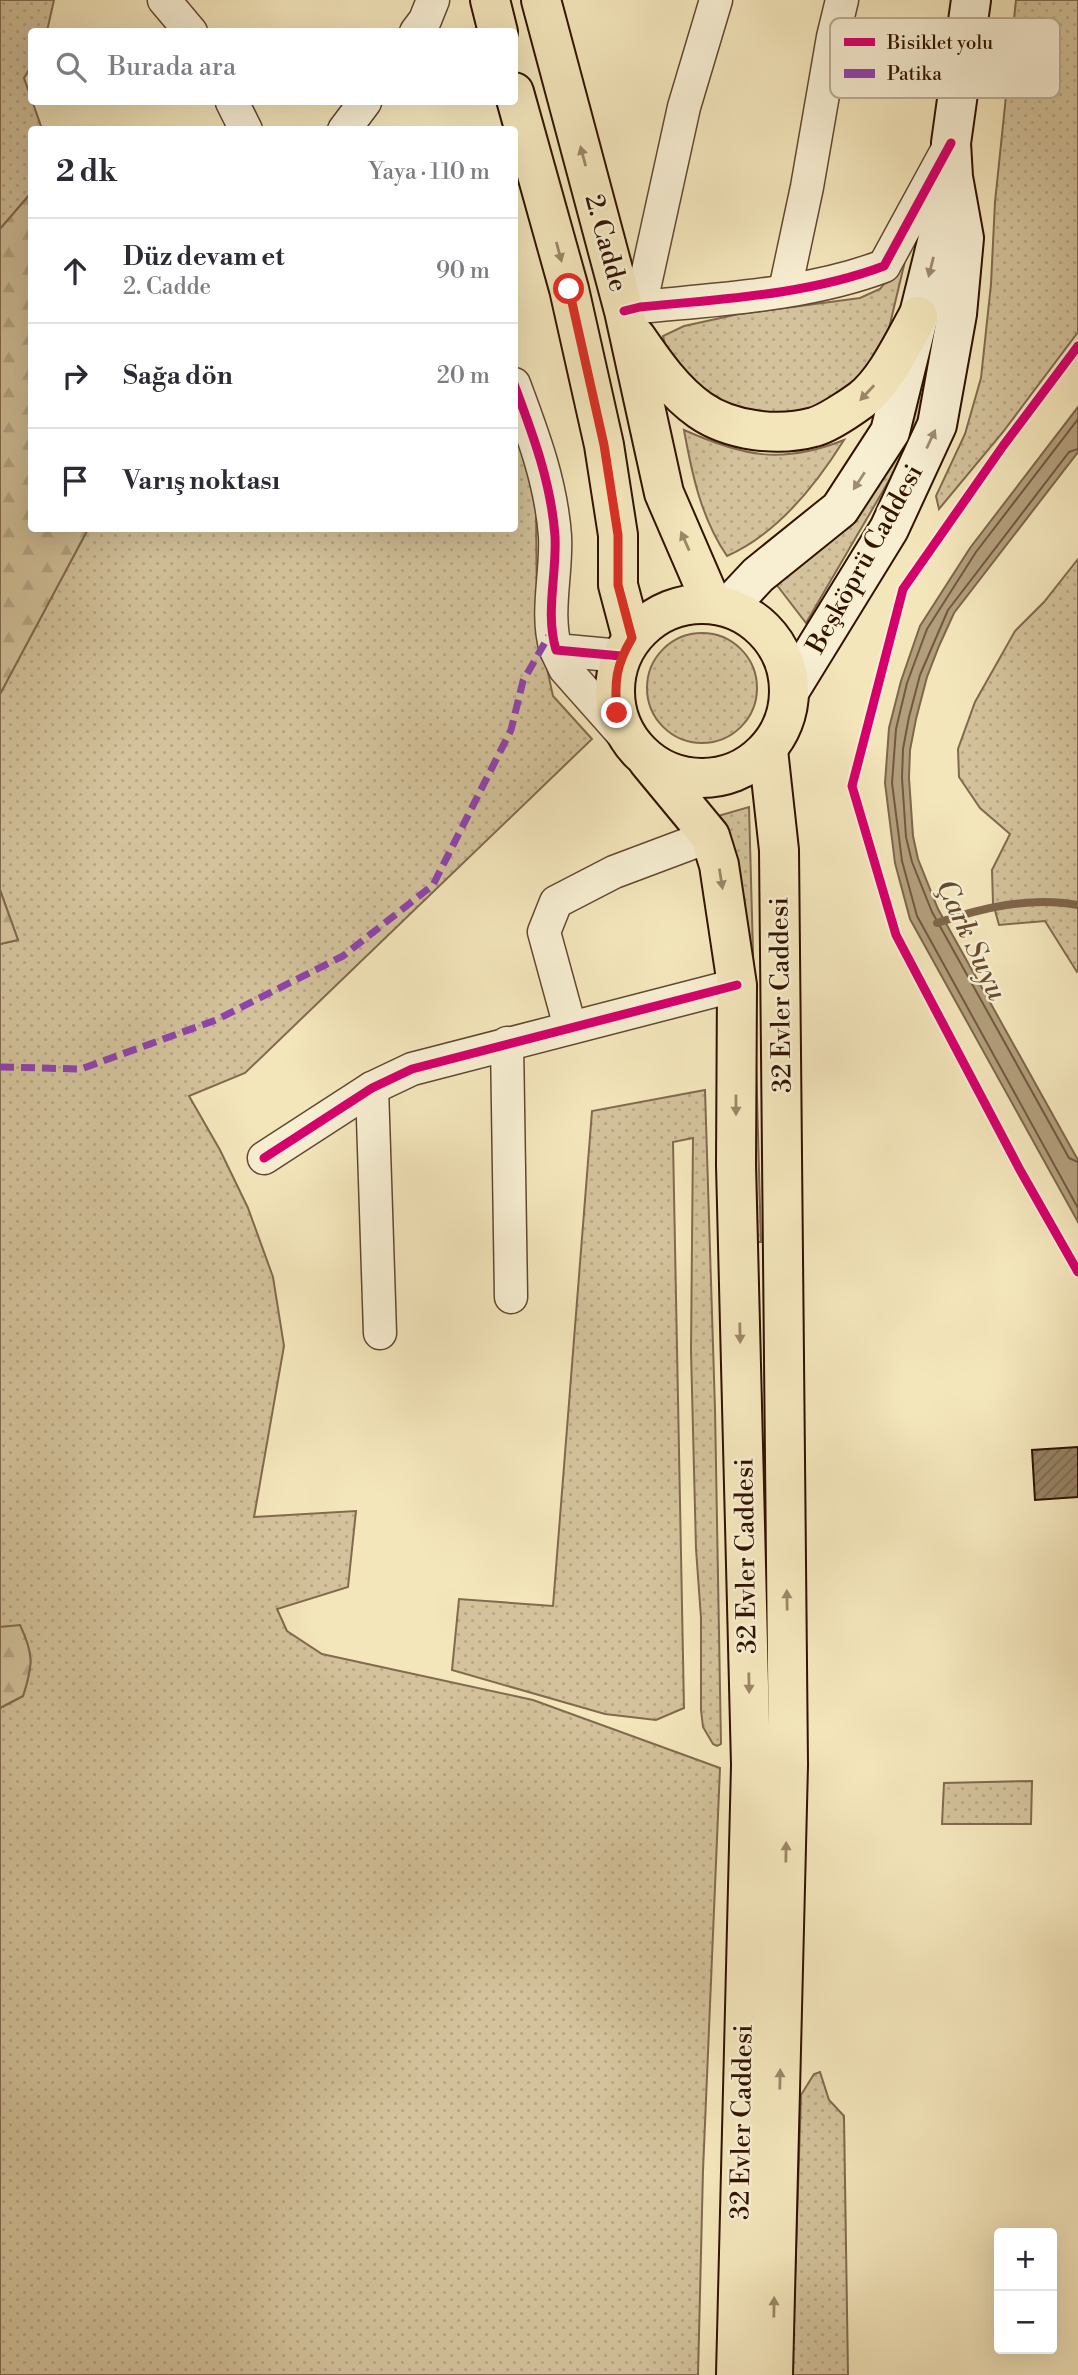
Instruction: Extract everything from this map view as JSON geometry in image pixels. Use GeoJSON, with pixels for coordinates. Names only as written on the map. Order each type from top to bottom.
{"type":"FeatureCollection","features":[{"type":"Feature","properties":{"kind":"main road"},"geometry":{"type":"LineString","coordinates":[[490,0],[497,28]]}},
{"type":"Feature","properties":{"kind":"main road","name":"2. Cadde"},"geometry":{"type":"LineString","coordinates":[[541,0],[631,314],[664,493],[720,605]]}},
{"type":"Feature","properties":{"kind":"main road","name":"Beşköprü Caddesi"},"geometry":{"type":"LineString","coordinates":[[969,18],[971,0]]}},
{"type":"Feature","properties":{"kind":"main road","name":"Beşköprü Caddesi"},"geometry":{"type":"LineString","coordinates":[[720,605],[840,509],[890,432],[952,160],[959,98]]}},
{"type":"Feature","properties":{"kind":"main road","name":"2. Cadde"},"geometry":{"type":"LineString","coordinates":[[518,105],[569,289],[604,445],[618,535],[618,585],[626,647]]}},
{"type":"Feature","properties":{"kind":"main road","name":"Beşköprü Caddesi"},"geometry":{"type":"LineString","coordinates":[[790,690],[888,528],[937,425],[957,314],[964,238],[952,160]]}},
{"type":"Feature","properties":{"kind":"main road"},"geometry":{"type":"LineString","coordinates":[[631,314],[659,371],[700,410],[731,424],[773,433],[816,427],[862,400],[889,368],[918,316]]}},
{"type":"Feature","properties":{"kind":"main road"},"geometry":{"type":"LineString","coordinates":[[682,605],[720,605],[753,619],[773,639],[786,663],[790,690],[788,712],[780,732],[768,750],[747,767],[723,777],[696,779],[671,774],[638,750],[617,713],[614,684],[626,647],[654,617],[682,605]]}},
{"type":"Feature","properties":{"kind":"main road","name":"32 Evler Caddesi"},"geometry":{"type":"LineString","coordinates":[[638,750],[710,836],[719,865],[737,985],[736,1166],[751,1765],[736,2375]]}},
{"type":"Feature","properties":{"kind":"main road","name":"32 Evler Caddesi"},"geometry":{"type":"LineString","coordinates":[[768,750],[779,850],[788,1765],[773,2375]]}},
{"type":"Feature","properties":{"kind":"street"},"geometry":{"type":"LineString","coordinates":[[164,0],[188,28]]}},
{"type":"Feature","properties":{"kind":"street"},"geometry":{"type":"LineString","coordinates":[[419,28],[433,0]]}},
{"type":"Feature","properties":{"kind":"street"},"geometry":{"type":"LineString","coordinates":[[716,0],[684,107],[631,314],[753,296],[854,277],[884,266],[952,160]]}},
{"type":"Feature","properties":{"kind":"street"},"geometry":{"type":"LineString","coordinates":[[838,18],[842,0]]}},
{"type":"Feature","properties":{"kind":"street"},"geometry":{"type":"LineString","coordinates":[[785,290],[807,187],[830,54]]}},
{"type":"Feature","properties":{"kind":"street"},"geometry":{"type":"LineString","coordinates":[[234,105],[244,126]]}},
{"type":"Feature","properties":{"kind":"street"},"geometry":{"type":"LineString","coordinates":[[347,126],[363,105]]}},
{"type":"Feature","properties":{"kind":"street"},"geometry":{"type":"LineString","coordinates":[[518,395],[548,480],[555,538],[551,632],[556,650],[565,669],[638,750]]}},
{"type":"Feature","properties":{"kind":"street"},"geometry":{"type":"LineString","coordinates":[[556,650],[626,647]]}},
{"type":"Feature","properties":{"kind":"street"},"geometry":{"type":"LineString","coordinates":[[570,1027],[544,932],[556,902],[614,872],[710,836]]}},
{"type":"Feature","properties":{"kind":"street"},"geometry":{"type":"LineString","coordinates":[[264,1158],[372,1088],[412,1069],[737,985]]}},
{"type":"Feature","properties":{"kind":"street"},"geometry":{"type":"LineString","coordinates":[[507,1043],[511,1297]]}},
{"type":"Feature","properties":{"kind":"street"},"geometry":{"type":"LineString","coordinates":[[372,1088],[380,1332]]}},
{"type":"Feature","properties":{"kind":"green space"},"geometry":{"type":"Polygon","coordinates":[[[0,0],[54,0],[48,28],[28,28],[28,72],[24,78],[28,89],[28,105],[34,105],[41,126],[28,126],[28,196],[0,229],[0,0]]]}},
{"type":"Feature","properties":{"kind":"green space"},"geometry":{"type":"Polygon","coordinates":[[[1016,0],[1078,0],[1078,332],[1003,432],[939,509],[936,496],[965,434],[981,378],[1006,98],[1060,98],[1060,18],[1014,18],[1016,0]]]}},
{"type":"Feature","properties":{"kind":"green space"},"geometry":{"type":"Polygon","coordinates":[[[28,196],[28,532],[86,532],[0,694],[0,229],[28,196]]]}},
{"type":"Feature","properties":{"kind":"green space"},"geometry":{"type":"Polygon","coordinates":[[[902,261],[905,261],[885,345],[851,391],[796,416],[717,407],[668,357],[663,336],[684,326],[739,314],[860,298],[880,289],[902,261]]]}},
{"type":"Feature","properties":{"kind":"green space"},"geometry":{"type":"Polygon","coordinates":[[[935,325],[926,397],[908,448],[806,623],[776,584],[825,543],[935,325]]]}},
{"type":"Feature","properties":{"kind":"green space"},"geometry":{"type":"Polygon","coordinates":[[[518,429],[536,505],[537,624],[553,696],[592,739],[245,1073],[189,1096],[220,1150],[248,1208],[273,1277],[284,1346],[254,1517],[356,1511],[348,1587],[277,1609],[287,1631],[322,1654],[533,1700],[720,1768],[703,2171],[698,2375],[0,2375],[0,1708],[23,1696],[29,1676],[30,1653],[20,1626],[0,1627],[0,944],[18,940],[0,890],[0,694],[86,532],[518,532],[518,429]]]}},
{"type":"Feature","properties":{"kind":"green space"},"geometry":{"type":"Polygon","coordinates":[[[684,430],[725,446],[762,454],[801,453],[844,440],[794,507],[762,535],[727,556],[704,511],[684,430]]]}},
{"type":"Feature","properties":{"kind":"green space"},"geometry":{"type":"Polygon","coordinates":[[[1078,559],[1077,972],[1045,921],[999,925],[993,903],[992,870],[1010,834],[980,808],[959,777],[958,749],[975,702],[1015,631],[1044,602],[1078,559]]]}},
{"type":"Feature","properties":{"kind":"green space"},"geometry":{"type":"Polygon","coordinates":[[[702,633],[723,637],[741,649],[753,667],[757,688],[753,709],[741,727],[723,739],[702,743],[681,739],[663,727],[651,709],[647,688],[651,667],[663,649],[681,637],[702,633]]]}},
{"type":"Feature","properties":{"kind":"green space"},"geometry":{"type":"Polygon","coordinates":[[[749,807],[761,1242],[755,1242],[718,816],[749,807]]]}},
{"type":"Feature","properties":{"kind":"green space"},"geometry":{"type":"Polygon","coordinates":[[[0,890],[18,940],[0,944],[0,890]]]}},
{"type":"Feature","properties":{"kind":"green space"},"geometry":{"type":"Polygon","coordinates":[[[705,1090],[715,1409],[721,1744],[717,1746],[703,1727],[701,1710],[701,1618],[696,1549],[691,1351],[693,1138],[673,1142],[684,1708],[656,1720],[605,1714],[452,1670],[459,1599],[553,1606],[592,1111],[705,1090]]]}},
{"type":"Feature","properties":{"kind":"green space"},"geometry":{"type":"Polygon","coordinates":[[[20,1625],[30,1652],[29,1676],[23,1696],[0,1708],[0,1627],[20,1625]]]}},
{"type":"Feature","properties":{"kind":"green space"},"geometry":{"type":"Polygon","coordinates":[[[1032,1781],[1031,1824],[942,1824],[944,1783],[1032,1781]]]}},
{"type":"Feature","properties":{"kind":"green space"},"geometry":{"type":"Polygon","coordinates":[[[820,2072],[829,2100],[844,2116],[848,2375],[792,2375],[801,2095],[814,2074],[820,2072]]]}},
{"type":"Feature","properties":{"kind":"water"},"geometry":{"type":"Polygon","coordinates":[[[1078,407],[1078,452],[954,613],[927,677],[910,750],[909,778],[913,836],[918,859],[938,909],[1078,1160],[1078,1222],[910,919],[895,863],[885,783],[889,728],[901,681],[920,626],[970,548],[1078,407]]]}},
{"type":"Feature","properties":{"kind":"building"},"geometry":{"type":"Polygon","coordinates":[[[1078,1447],[1078,1497],[1035,1500],[1032,1450],[1078,1447]]]}},
{"type":"Feature","properties":{"kind":"waterway","name":"Çark Suyu"},"geometry":{"type":"LineString","coordinates":[[937,923],[1006,905],[1042,902],[1078,905]]}},
{"type":"Feature","properties":{"kind":"marked path"},"geometry":{"type":"LineString","coordinates":[[0,1067],[81,1069],[216,1020],[343,956],[433,885],[511,730],[523,681],[551,632]]}},
{"type":"Feature","properties":{"kind":"cycle path"},"geometry":{"type":"LineString","coordinates":[[624,311],[794,290],[825,284],[884,266],[951,143]]}},
{"type":"Feature","properties":{"kind":"cycle path"},"geometry":{"type":"LineString","coordinates":[[1078,346],[1003,446],[903,589],[852,786],[896,935],[1020,1170],[1078,1272]]}},
{"type":"Feature","properties":{"kind":"cycle path"},"geometry":{"type":"LineString","coordinates":[[518,395],[540,459],[553,516],[555,550],[551,622],[556,650],[621,656]]}},
{"type":"Feature","properties":{"kind":"cycle path"},"geometry":{"type":"LineString","coordinates":[[264,1158],[372,1088],[412,1069],[737,985]]}},
{"type":"Feature","properties":{"kind":"route"},"geometry":{"type":"LineString","coordinates":[[569,289],[604,445],[618,535],[618,585],[632,638],[621,656],[614,684],[617,713]]}}]}
